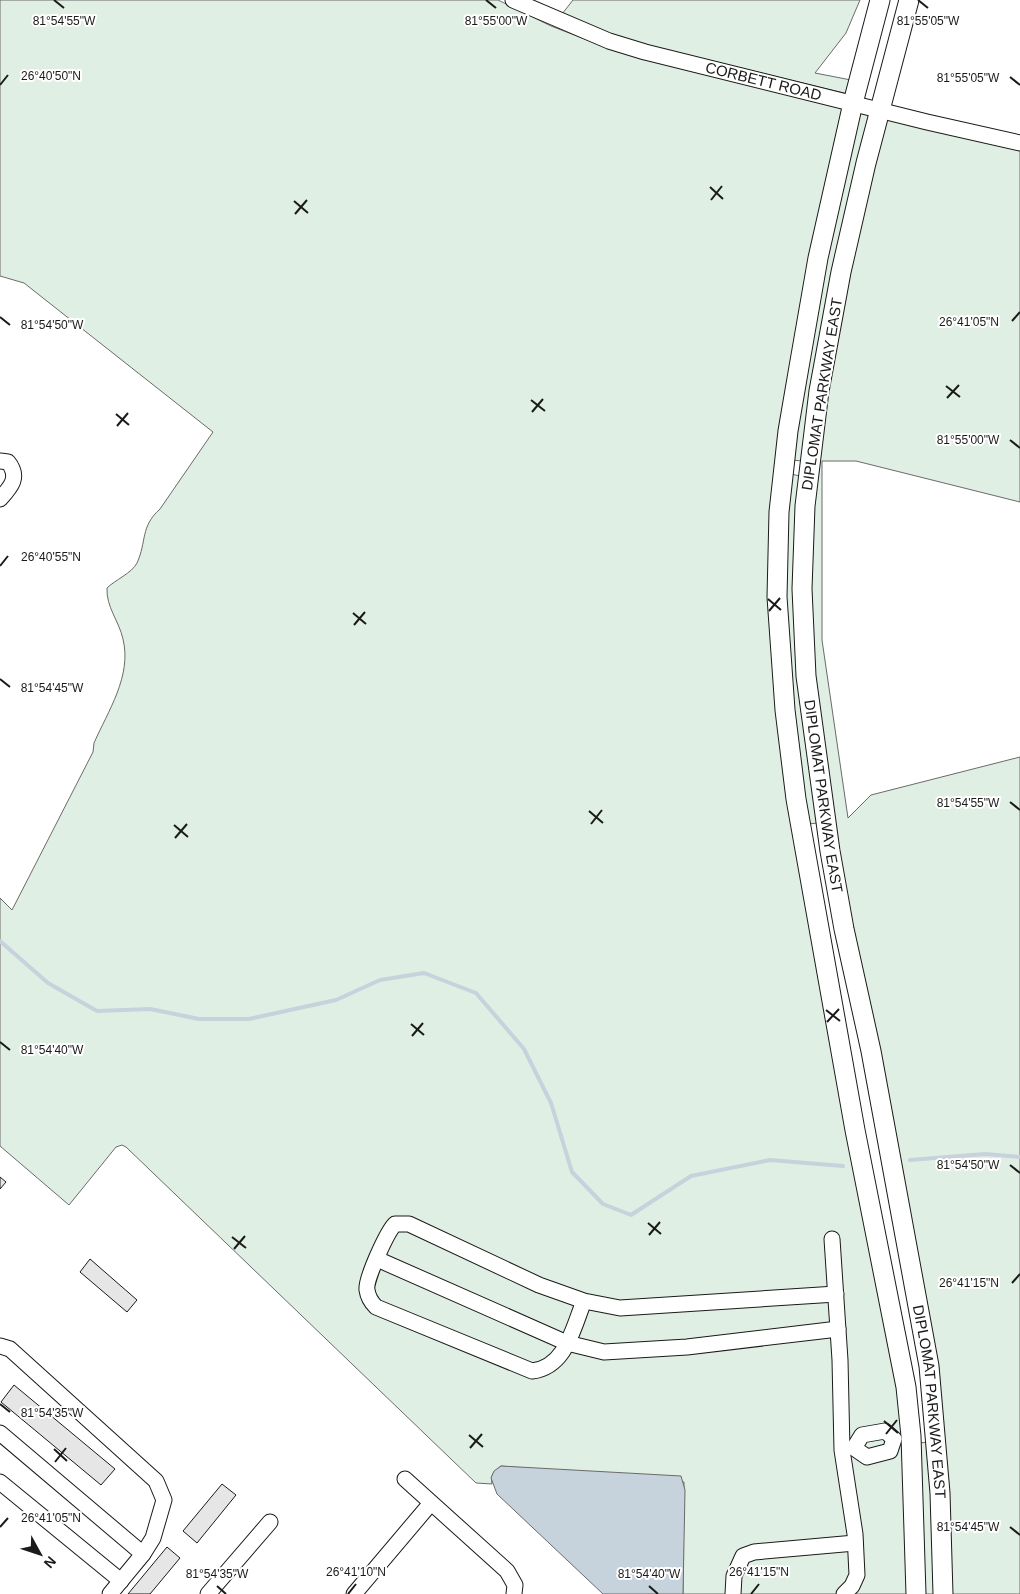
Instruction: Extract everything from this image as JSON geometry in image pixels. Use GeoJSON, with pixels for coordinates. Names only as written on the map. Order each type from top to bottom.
{"type":"FeatureCollection","features":[{"type":"Feature","properties":{"kind":"main road","name":"DIPLOMAT PARKWAY EAST"},"geometry":{"type":"LineString","coordinates":[[880,0],[853,103],[818,258],[788,431],[779,512],[777,597],[785,710],[804,842],[855,1130],[900,1346],[902,1438],[916,1594]]}},
{"type":"Feature","properties":{"kind":"main road","name":"DIPLOMAT PARKWAY EAST"},"geometry":{"type":"LineString","coordinates":[[909,0],[841,272],[819,391],[802,539],[802,614],[806,676],[828,838],[844,929],[871,1051],[929,1366],[940,1493],[943,1594]]}},
{"type":"Feature","properties":{"kind":"main road"},"geometry":{"type":"LineString","coordinates":[[784,466],[809,470]]}},
{"type":"Feature","properties":{"kind":"main road"},"geometry":{"type":"LineString","coordinates":[[804,842],[828,838]]}},
{"type":"Feature","properties":{"kind":"main road"},"geometry":{"type":"LineString","coordinates":[[902,1438],[936,1434]]}},
{"type":"Feature","properties":{"kind":"street","name":"CORBETT ROAD"},"geometry":{"type":"LineString","coordinates":[[513,0],[539,5],[609,41],[645,52],[1020,143]]}},
{"type":"Feature","properties":{"kind":"street"},"geometry":{"type":"LineString","coordinates":[[0,461],[8,462],[14,470],[12,487],[0,499]]}},
{"type":"Feature","properties":{"kind":"street"},"geometry":{"type":"LineString","coordinates":[[584,1301],[567,1343],[554,1362],[544,1369],[532,1370],[376,1307],[369,1300],[366,1288],[388,1231],[395,1224],[408,1224],[539,1285],[584,1301],[620,1308],[836,1294]]}},
{"type":"Feature","properties":{"kind":"street"},"geometry":{"type":"LineString","coordinates":[[832,1240],[857,1575],[852,1586],[844,1594]]}},
{"type":"Feature","properties":{"kind":"street"},"geometry":{"type":"LineString","coordinates":[[377,1258],[567,1343],[604,1352],[687,1347],[838,1330]]}},
{"type":"Feature","properties":{"kind":"street"},"geometry":{"type":"LineString","coordinates":[[0,1346],[10,1349],[156,1481],[164,1500],[153,1538],[143,1554],[110,1594]]}},
{"type":"Feature","properties":{"kind":"street"},"geometry":{"type":"LineString","coordinates":[[885,1431],[902,1438],[890,1451],[867,1457],[848,1449],[862,1435],[885,1431]]}},
{"type":"Feature","properties":{"kind":"street"},"geometry":{"type":"LineString","coordinates":[[0,1433],[143,1554]]}},
{"type":"Feature","properties":{"kind":"street"},"geometry":{"type":"LineString","coordinates":[[405,1479],[507,1571],[514,1585],[514,1594]]}},
{"type":"Feature","properties":{"kind":"street"},"geometry":{"type":"LineString","coordinates":[[0,1482],[121,1581]]}},
{"type":"Feature","properties":{"kind":"street"},"geometry":{"type":"LineString","coordinates":[[354,1594],[431,1503]]}},
{"type":"Feature","properties":{"kind":"street"},"geometry":{"type":"LineString","coordinates":[[208,1594],[270,1522]]}},
{"type":"Feature","properties":{"kind":"street"},"geometry":{"type":"LineString","coordinates":[[732,1594],[734,1576],[743,1556],[754,1552],[855,1543]]}},
{"type":"Feature","properties":{"kind":"green space"},"geometry":{"type":"Polygon","coordinates":[[[0,0],[498,0],[551,26],[608,48],[844,108],[770,597],[892,1347],[903,1429],[908,1594],[683,1594],[684,1482],[501,1466],[493,1474],[492,1484],[476,1483],[126,1147],[122,1145],[116,1147],[69,1205],[0,1146],[0,898],[12,910],[93,752],[94,743],[117,693],[124,666],[125,653],[121,632],[107,595],[107,588],[135,567],[149,522],[213,432],[24,283],[0,276],[0,0]]]}},
{"type":"Feature","properties":{"kind":"green space"},"geometry":{"type":"Polygon","coordinates":[[[573,0],[860,0],[846,33],[815,73],[851,80],[848,94],[646,45],[611,34],[562,14],[573,0]]]}},
{"type":"Feature","properties":{"kind":"green space"},"geometry":{"type":"Polygon","coordinates":[[[859,112],[871,115],[802,461],[792,460],[825,260],[859,112]]]}},
{"type":"Feature","properties":{"kind":"green space"},"geometry":{"type":"Polygon","coordinates":[[[886,119],[1020,150],[1020,502],[856,461],[822,461],[822,640],[848,818],[871,795],[1020,757],[1020,1594],[950,1594],[948,1494],[837,843],[814,676],[810,540],[821,431],[848,274],[886,119]]]}},
{"type":"Feature","properties":{"kind":"green space"},"geometry":{"type":"Polygon","coordinates":[[[791,474],[800,476],[818,823],[808,824],[793,711],[786,625],[785,565],[791,474]]]}},
{"type":"Feature","properties":{"kind":"green space"},"geometry":{"type":"Polygon","coordinates":[[[929,1442],[935,1594],[923,1594],[919,1443],[929,1442]]]}},
{"type":"Feature","properties":{"kind":"shaded area"},"geometry":{"type":"Polygon","coordinates":[[[501,1466],[681,1476],[685,1490],[683,1594],[603,1594],[497,1494],[491,1478],[494,1471],[501,1466]]]}},
{"type":"Feature","properties":{"kind":"building"},"geometry":{"type":"Polygon","coordinates":[[[0,1177],[6,1182],[0,1189],[0,1177]]]}},
{"type":"Feature","properties":{"kind":"building"},"geometry":{"type":"Polygon","coordinates":[[[90,1259],[137,1300],[127,1312],[80,1272],[90,1259]]]}},
{"type":"Feature","properties":{"kind":"building"},"geometry":{"type":"Polygon","coordinates":[[[14,1385],[115,1469],[101,1485],[1,1402],[14,1385]]]}},
{"type":"Feature","properties":{"kind":"building"},"geometry":{"type":"Polygon","coordinates":[[[222,1484],[236,1495],[197,1543],[183,1531],[222,1484]]]}},
{"type":"Feature","properties":{"kind":"building"},"geometry":{"type":"Polygon","coordinates":[[[167,1547],[180,1558],[150,1594],[128,1594],[167,1547]]]}},
{"type":"Feature","properties":{"kind":"waterway"},"geometry":{"type":"LineString","coordinates":[[0,941],[48,983],[97,1011],[150,1009],[199,1019],[249,1019],[336,1000],[380,980],[424,973],[476,993],[524,1049],[551,1103],[572,1172],[603,1204],[631,1215],[691,1176],[770,1160],[843,1166]]}},
{"type":"Feature","properties":{"kind":"waterway"},"geometry":{"type":"LineString","coordinates":[[910,1160],[985,1154],[1020,1157]]}}]}
